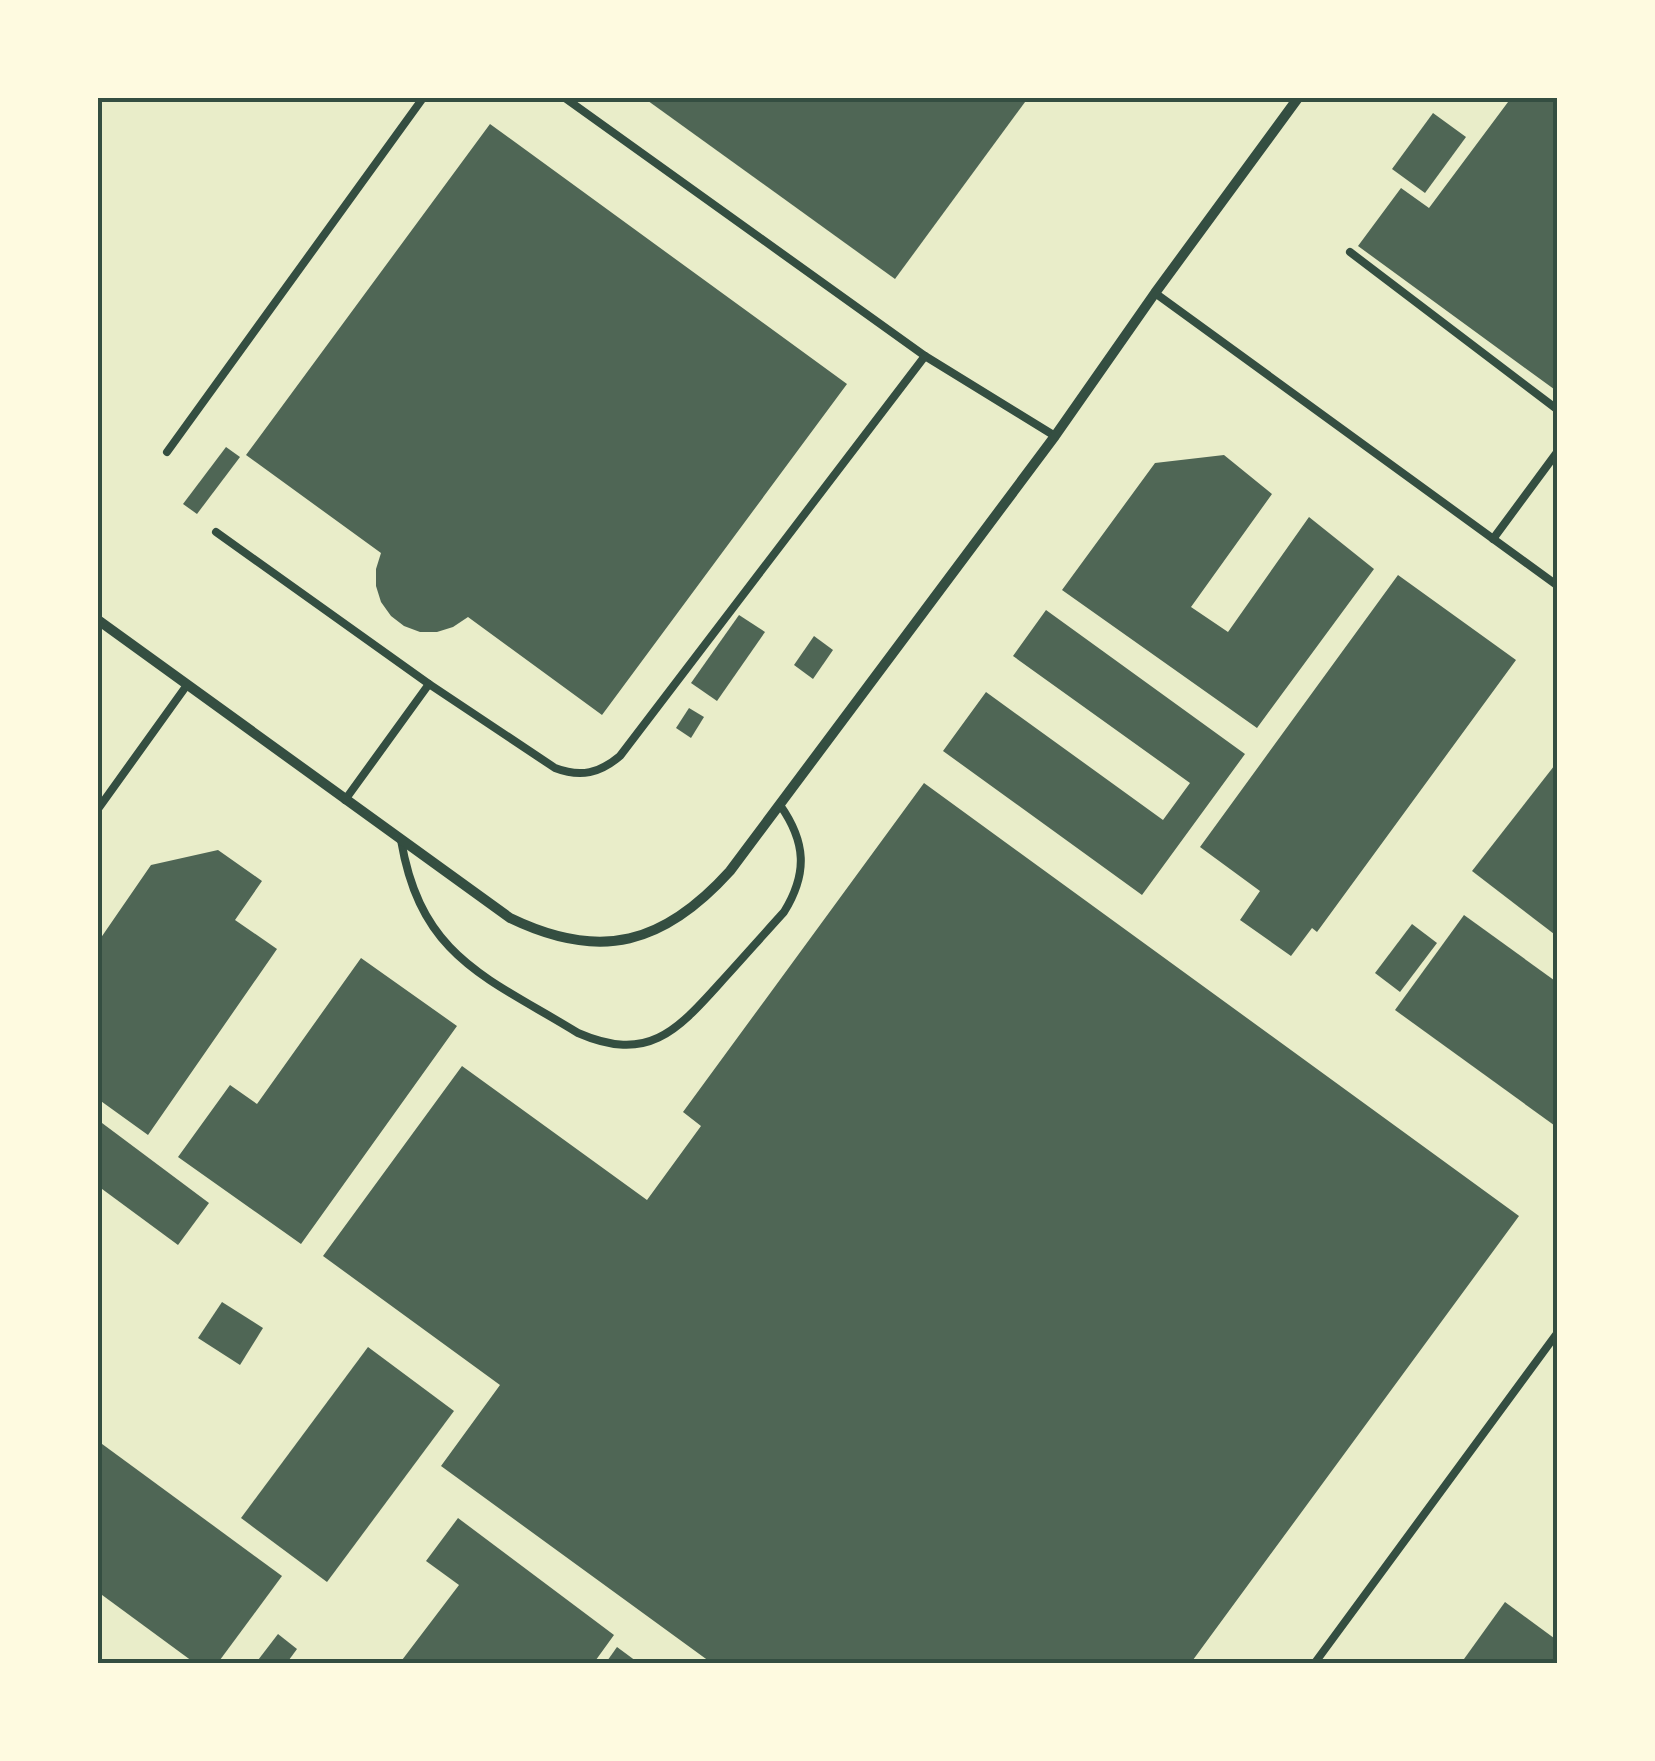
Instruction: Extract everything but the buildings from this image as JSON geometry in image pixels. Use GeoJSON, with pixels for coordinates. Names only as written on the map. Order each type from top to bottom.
{"type":"FeatureCollection","features":[{"type":"Feature","properties":{"kind":"street"},"geometry":{"type":"LineString","coordinates":[[98,620],[510,918],[557,937],[582,942],[632,940],[660,928],[710,894],[730,871],[1054,436],[1298,98]]}},
{"type":"Feature","properties":{"kind":"lane"},"geometry":{"type":"LineString","coordinates":[[167,452],[424,98]]}},
{"type":"Feature","properties":{"kind":"lane"},"geometry":{"type":"LineString","coordinates":[[565,98],[925,356],[1054,436]]}},
{"type":"Feature","properties":{"kind":"lane"},"geometry":{"type":"LineString","coordinates":[[1350,252],[1558,410]]}},
{"type":"Feature","properties":{"kind":"lane"},"geometry":{"type":"LineString","coordinates":[[1155,292],[1558,586]]}},
{"type":"Feature","properties":{"kind":"lane"},"geometry":{"type":"LineString","coordinates":[[216,532],[428,684],[555,768],[568,773],[597,771],[620,756],[925,356]]}},
{"type":"Feature","properties":{"kind":"lane"},"geometry":{"type":"LineString","coordinates":[[1492,539],[1558,451]]}},
{"type":"Feature","properties":{"kind":"lane"},"geometry":{"type":"LineString","coordinates":[[345,800],[428,684]]}},
{"type":"Feature","properties":{"kind":"lane"},"geometry":{"type":"LineString","coordinates":[[98,808],[187,685]]}},
{"type":"Feature","properties":{"kind":"lane"},"geometry":{"type":"LineString","coordinates":[[401,840],[410,880],[425,916],[462,962],[578,1033],[618,1045],[639,1044],[655,1040],[683,1023],[784,912],[793,897],[802,862],[792,822],[780,805]]}},
{"type":"Feature","properties":{"kind":"lane"},"geometry":{"type":"LineString","coordinates":[[1314,1664],[1558,1332]]}}]}
